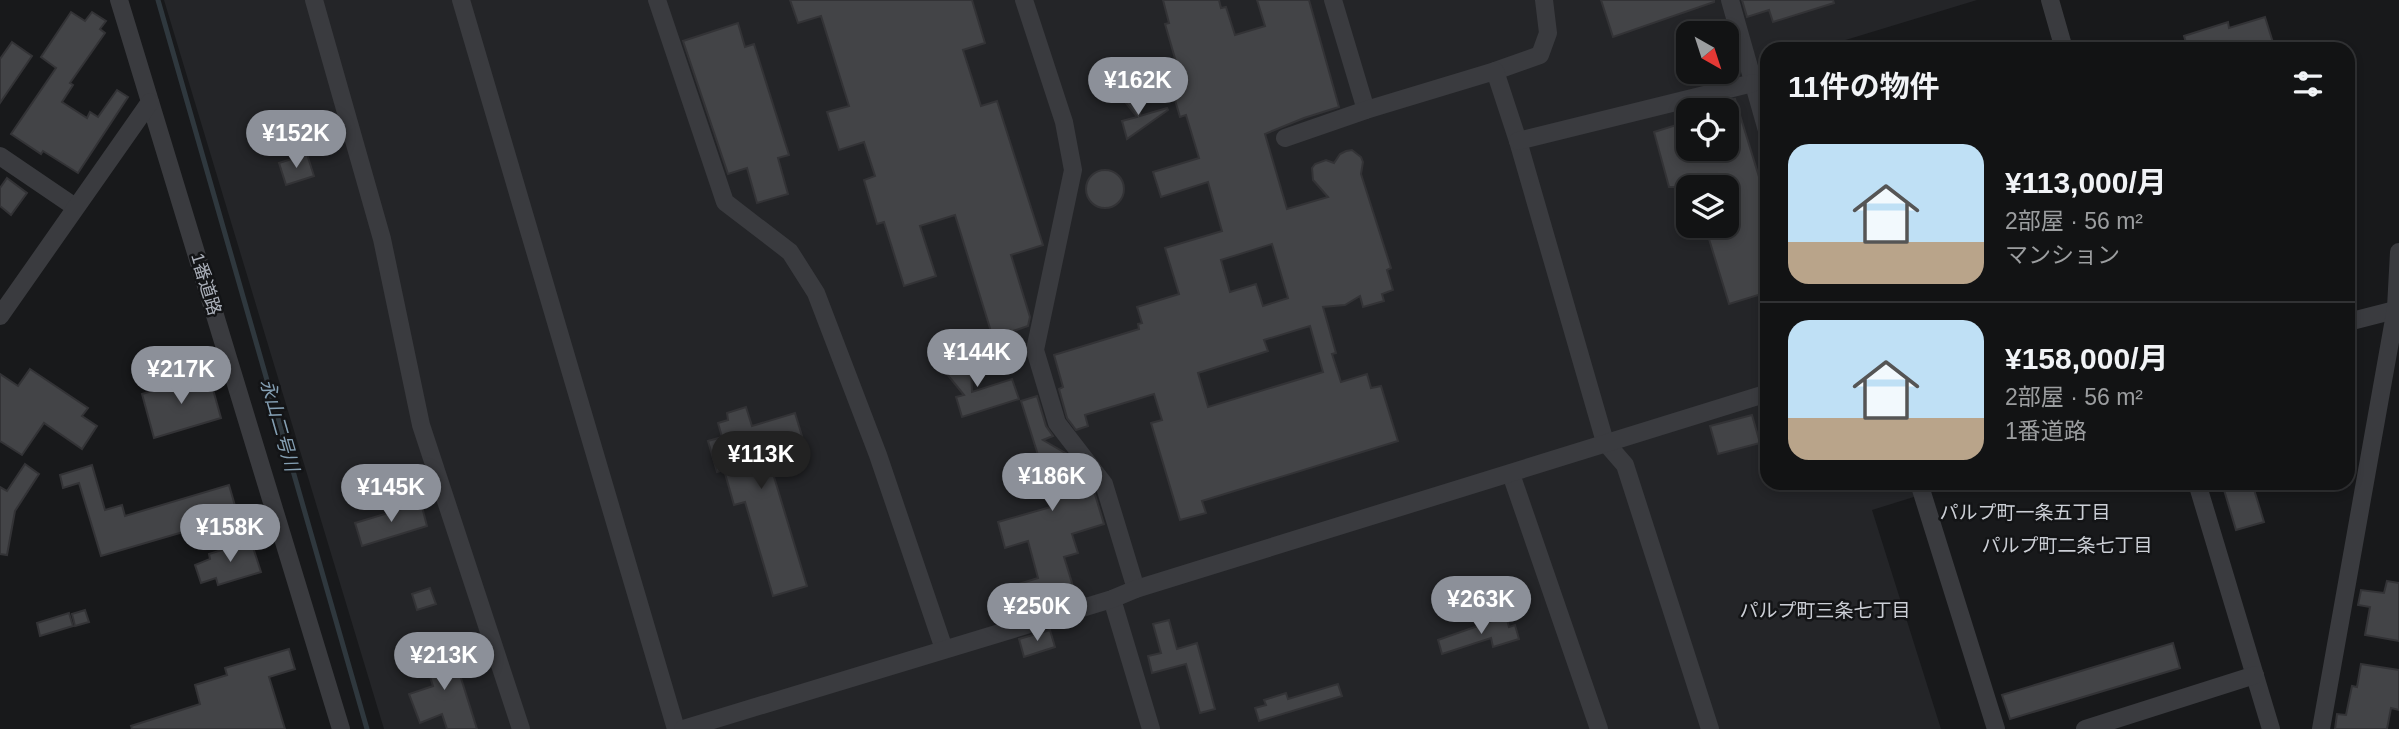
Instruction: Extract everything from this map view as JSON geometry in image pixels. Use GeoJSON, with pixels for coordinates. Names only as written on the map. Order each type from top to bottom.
{"type":"FeatureCollection","features":[{"type":"Feature","properties":{"kind":"street","name":"1番道路"},"geometry":{"type":"LineString","coordinates":[[119,0],[341,729]]}},
{"type":"Feature","properties":{"kind":"street"},"geometry":{"type":"LineString","coordinates":[[314,0],[382,239],[421,425],[521,729]]}},
{"type":"Feature","properties":{"kind":"street"},"geometry":{"type":"LineString","coordinates":[[461,0],[676,729]]}},
{"type":"Feature","properties":{"kind":"street"},"geometry":{"type":"LineString","coordinates":[[657,0],[725,202],[790,252],[817,293],[878,455],[944,649]]}},
{"type":"Feature","properties":{"kind":"street"},"geometry":{"type":"LineString","coordinates":[[1024,0],[1064,122],[1073,170],[1035,351],[1057,424],[1104,484],[1136,589]]}},
{"type":"Feature","properties":{"kind":"street"},"geometry":{"type":"LineString","coordinates":[[1333,0],[1366,110]]}},
{"type":"Feature","properties":{"kind":"street"},"geometry":{"type":"LineString","coordinates":[[1284,138],[1540,55],[1548,33],[1544,0]]}},
{"type":"Feature","properties":{"kind":"street"},"geometry":{"type":"LineString","coordinates":[[1730,0],[1760,107]]}},
{"type":"Feature","properties":{"kind":"street"},"geometry":{"type":"LineString","coordinates":[[2050,0],[2062,42]]}},
{"type":"Feature","properties":{"kind":"street"},"geometry":{"type":"LineString","coordinates":[[1495,71],[1518,141],[1605,442],[1625,465],[1710,729]]}},
{"type":"Feature","properties":{"kind":"street"},"geometry":{"type":"LineString","coordinates":[[1518,141],[1753,83]]}},
{"type":"Feature","properties":{"kind":"street"},"geometry":{"type":"LineString","coordinates":[[0,316],[150,102]]}},
{"type":"Feature","properties":{"kind":"street"},"geometry":{"type":"LineString","coordinates":[[0,156],[75,207]]}},
{"type":"Feature","properties":{"kind":"street"},"geometry":{"type":"LineString","coordinates":[[2321,729],[2398,309],[2399,252]]}},
{"type":"Feature","properties":{"kind":"street"},"geometry":{"type":"LineString","coordinates":[[2355,321],[2398,309]]}},
{"type":"Feature","properties":{"kind":"street"},"geometry":{"type":"LineString","coordinates":[[683,729],[1112,599],[1136,589],[1760,395]]}},
{"type":"Feature","properties":{"kind":"street"},"geometry":{"type":"LineString","coordinates":[[1511,474],[1599,729]]}},
{"type":"Feature","properties":{"kind":"street"},"geometry":{"type":"LineString","coordinates":[[1921,490],[1996,729]]}},
{"type":"Feature","properties":{"kind":"street"},"geometry":{"type":"LineString","coordinates":[[2199,490],[2271,729]]}},
{"type":"Feature","properties":{"kind":"street"},"geometry":{"type":"LineString","coordinates":[[1112,599],[1151,729]]}},
{"type":"Feature","properties":{"kind":"street"},"geometry":{"type":"LineString","coordinates":[[2085,729],[2255,676]]}},
{"type":"Feature","properties":{"kind":"shaded area"},"geometry":{"type":"Polygon","coordinates":[[[164,0],[1977,0],[1839,42],[1760,42],[1760,490],[1915,490],[1917,496],[1872,510],[1941,729],[384,729],[164,0]]]}},
{"type":"Feature","properties":{"kind":"building"},"geometry":{"type":"Polygon","coordinates":[[[790,0],[972,0],[985,43],[963,50],[981,106],[997,101],[1043,245],[1011,255],[1030,317],[1028,326],[993,338],[955,215],[920,226],[936,276],[904,286],[884,222],[877,224],[864,180],[875,176],[864,142],[839,150],[827,112],[849,106],[821,16],[798,23],[790,0]]]}},
{"type":"Feature","properties":{"kind":"building"},"geometry":{"type":"Polygon","coordinates":[[[1163,0],[1219,0],[1221,8],[1226,7],[1235,35],[1265,26],[1257,0],[1309,0],[1339,107],[1265,134],[1287,209],[1328,197],[1313,180],[1312,168],[1315,164],[1326,160],[1334,163],[1340,154],[1352,150],[1361,157],[1361,174],[1391,268],[1387,270],[1393,290],[1382,294],[1384,301],[1363,307],[1360,296],[1345,305],[1323,307],[1336,353],[1332,354],[1341,382],[1367,374],[1371,388],[1381,386],[1398,441],[1202,501],[1206,513],[1180,520],[1151,423],[1162,420],[1154,394],[1085,415],[1088,426],[1076,430],[1067,418],[1059,389],[1063,387],[1054,355],[1139,329],[1138,324],[1142,323],[1137,307],[1179,294],[1165,248],[1222,231],[1208,182],[1161,197],[1153,172],[1199,158],[1186,115],[1180,117],[1165,66],[1176,62],[1165,24],[1169,23],[1163,0]],[[1272,244],[1221,260],[1230,292],[1256,284],[1263,306],[1288,298],[1272,244]],[[1310,326],[1264,340],[1268,351],[1198,373],[1208,407],[1323,372],[1310,326]]]}},
{"type":"Feature","properties":{"kind":"building"},"geometry":{"type":"Polygon","coordinates":[[[1601,0],[1714,0],[1714,2],[1613,37],[1601,0]]]}},
{"type":"Feature","properties":{"kind":"building"},"geometry":{"type":"Polygon","coordinates":[[[1742,0],[1833,0],[1834,3],[1773,22],[1769,10],[1747,17],[1742,0]]]}},
{"type":"Feature","properties":{"kind":"building"},"geometry":{"type":"Polygon","coordinates":[[[71,12],[85,21],[92,12],[106,21],[100,29],[105,33],[70,83],[73,85],[62,102],[87,118],[90,112],[98,117],[117,90],[128,97],[78,173],[43,151],[41,154],[11,134],[56,68],[41,57],[71,12]]]}},
{"type":"Feature","properties":{"kind":"building"},"geometry":{"type":"Polygon","coordinates":[[[2265,17],[2273,42],[2186,42],[2184,36],[2228,22],[2229,28],[2265,17]]]}},
{"type":"Feature","properties":{"kind":"building"},"geometry":{"type":"Polygon","coordinates":[[[738,23],[745,47],[754,44],[789,155],[778,158],[788,194],[757,203],[747,168],[728,174],[683,41],[738,23]]]}},
{"type":"Feature","properties":{"kind":"building"},"geometry":{"type":"Polygon","coordinates":[[[12,42],[32,56],[0,103],[0,59],[12,42]]]}},
{"type":"Feature","properties":{"kind":"building"},"geometry":{"type":"Polygon","coordinates":[[[1132,93],[1139,98],[1140,116],[1167,108],[1168,110],[1127,139],[1122,121],[1137,117],[1126,103],[1128,95],[1132,93]]]}},
{"type":"Feature","properties":{"kind":"building"},"geometry":{"type":"Polygon","coordinates":[[[1739,112],[1760,180],[1760,294],[1729,304],[1709,238],[1739,238],[1739,175],[1676,175],[1676,187],[1669,187],[1654,132],[1676,125],[1676,161],[1739,161],[1739,112]]]}},
{"type":"Feature","properties":{"kind":"building"},"geometry":{"type":"Polygon","coordinates":[[[307,154],[314,176],[286,185],[279,163],[307,154]]]}},
{"type":"Feature","properties":{"kind":"building"},"geometry":{"type":"Polygon","coordinates":[[[1105,170],[1119,175],[1124,189],[1119,203],[1105,208],[1091,203],[1086,189],[1091,175],[1105,170]]]}},
{"type":"Feature","properties":{"kind":"building"},"geometry":{"type":"Polygon","coordinates":[[[7,178],[27,193],[11,215],[0,206],[0,188],[7,178]]]}},
{"type":"Feature","properties":{"kind":"building"},"geometry":{"type":"Polygon","coordinates":[[[958,355],[971,364],[972,392],[1012,379],[1019,399],[962,417],[956,397],[964,395],[946,373],[950,358],[958,355]]]}},
{"type":"Feature","properties":{"kind":"building"},"geometry":{"type":"Polygon","coordinates":[[[30,369],[88,408],[82,416],[97,426],[82,449],[44,423],[22,455],[0,441],[0,374],[18,386],[30,369]]]}},
{"type":"Feature","properties":{"kind":"building"},"geometry":{"type":"Polygon","coordinates":[[[209,375],[221,418],[154,438],[142,394],[209,375]]]}},
{"type":"Feature","properties":{"kind":"building"},"geometry":{"type":"Polygon","coordinates":[[[1037,396],[1046,426],[1053,436],[1043,440],[1067,454],[1071,464],[1074,463],[1093,488],[1104,524],[1072,534],[1078,553],[1064,557],[1073,586],[1047,593],[1046,590],[1019,599],[1015,585],[1038,578],[1028,541],[1005,548],[998,522],[1054,506],[1021,401],[1037,396]]]}},
{"type":"Feature","properties":{"kind":"building"},"geometry":{"type":"Polygon","coordinates":[[[746,407],[752,426],[795,413],[802,436],[765,447],[807,586],[773,596],[745,502],[734,505],[724,470],[717,472],[708,441],[722,437],[718,423],[728,420],[727,413],[746,407]]]}},
{"type":"Feature","properties":{"kind":"building"},"geometry":{"type":"Polygon","coordinates":[[[1752,415],[1760,443],[1718,454],[1710,426],[1752,415]]]}},
{"type":"Feature","properties":{"kind":"building"},"geometry":{"type":"Polygon","coordinates":[[[25,464],[39,474],[15,511],[7,555],[0,554],[0,487],[7,491],[25,464]]]}},
{"type":"Feature","properties":{"kind":"building"},"geometry":{"type":"Polygon","coordinates":[[[92,465],[105,510],[122,505],[125,516],[229,485],[238,516],[101,556],[79,483],[63,488],[60,475],[92,465]]]}},
{"type":"Feature","properties":{"kind":"building"},"geometry":{"type":"Polygon","coordinates":[[[2224,490],[2254,490],[2264,522],[2236,530],[2224,490]]]}},
{"type":"Feature","properties":{"kind":"building"},"geometry":{"type":"Polygon","coordinates":[[[421,503],[427,526],[362,546],[355,523],[421,503]]]}},
{"type":"Feature","properties":{"kind":"building"},"geometry":{"type":"Polygon","coordinates":[[[251,541],[261,572],[218,585],[216,578],[201,583],[195,565],[210,559],[209,554],[251,541]]]}},
{"type":"Feature","properties":{"kind":"building"},"geometry":{"type":"Polygon","coordinates":[[[2387,581],[2399,583],[2399,641],[2365,635],[2370,607],[2358,605],[2361,590],[2384,593],[2387,581]]]}},
{"type":"Feature","properties":{"kind":"building"},"geometry":{"type":"Polygon","coordinates":[[[430,588],[436,604],[417,610],[412,594],[430,588]]]}},
{"type":"Feature","properties":{"kind":"building"},"geometry":{"type":"Polygon","coordinates":[[[85,610],[89,622],[75,626],[72,614],[85,610]]]}},
{"type":"Feature","properties":{"kind":"building"},"geometry":{"type":"Polygon","coordinates":[[[69,613],[73,626],[40,636],[37,623],[69,613]]]}},
{"type":"Feature","properties":{"kind":"building"},"geometry":{"type":"Polygon","coordinates":[[[1506,616],[1509,627],[1515,625],[1519,639],[1493,647],[1491,638],[1442,654],[1438,640],[1506,616]]]}},
{"type":"Feature","properties":{"kind":"building"},"geometry":{"type":"Polygon","coordinates":[[[1169,620],[1177,649],[1197,643],[1215,709],[1200,713],[1186,664],[1152,673],[1148,656],[1161,653],[1153,624],[1169,620]]]}},
{"type":"Feature","properties":{"kind":"building"},"geometry":{"type":"Polygon","coordinates":[[[1050,630],[1055,647],[1024,657],[1019,639],[1050,630]]]}},
{"type":"Feature","properties":{"kind":"building"},"geometry":{"type":"Polygon","coordinates":[[[450,643],[477,729],[447,729],[442,714],[420,723],[409,694],[433,686],[422,652],[450,643]]]}},
{"type":"Feature","properties":{"kind":"building"},"geometry":{"type":"Polygon","coordinates":[[[2173,643],[2180,668],[2010,719],[2002,695],[2173,643]]]}},
{"type":"Feature","properties":{"kind":"building"},"geometry":{"type":"Polygon","coordinates":[[[289,649],[295,669],[269,677],[285,729],[132,729],[131,726],[200,704],[195,685],[227,675],[225,668],[289,649]]]}},
{"type":"Feature","properties":{"kind":"building"},"geometry":{"type":"Polygon","coordinates":[[[2361,664],[2399,670],[2399,710],[2391,708],[2387,729],[2335,729],[2337,714],[2346,715],[2352,686],[2357,687],[2361,664]]]}},
{"type":"Feature","properties":{"kind":"building"},"geometry":{"type":"Polygon","coordinates":[[[1338,684],[1342,696],[1259,721],[1255,708],[1266,705],[1264,700],[1286,693],[1288,699],[1338,684]]]}},
{"type":"Feature","properties":{"kind":"waterway","name":"永山二号川"},"geometry":{"type":"LineString","coordinates":[[158,0],[367,729]]}},
{"type":"Feature","properties":{"kind":"district","name":"パルプ町一条五丁目"},"geometry":{"type":"Point","coordinates":[2025,512]}},
{"type":"Feature","properties":{"kind":"district","name":"パルプ町二条七丁目"},"geometry":{"type":"Point","coordinates":[2067,545]}},
{"type":"Feature","properties":{"kind":"district","name":"パルプ町三条七丁目"},"geometry":{"type":"Point","coordinates":[1825,610]}}]}
